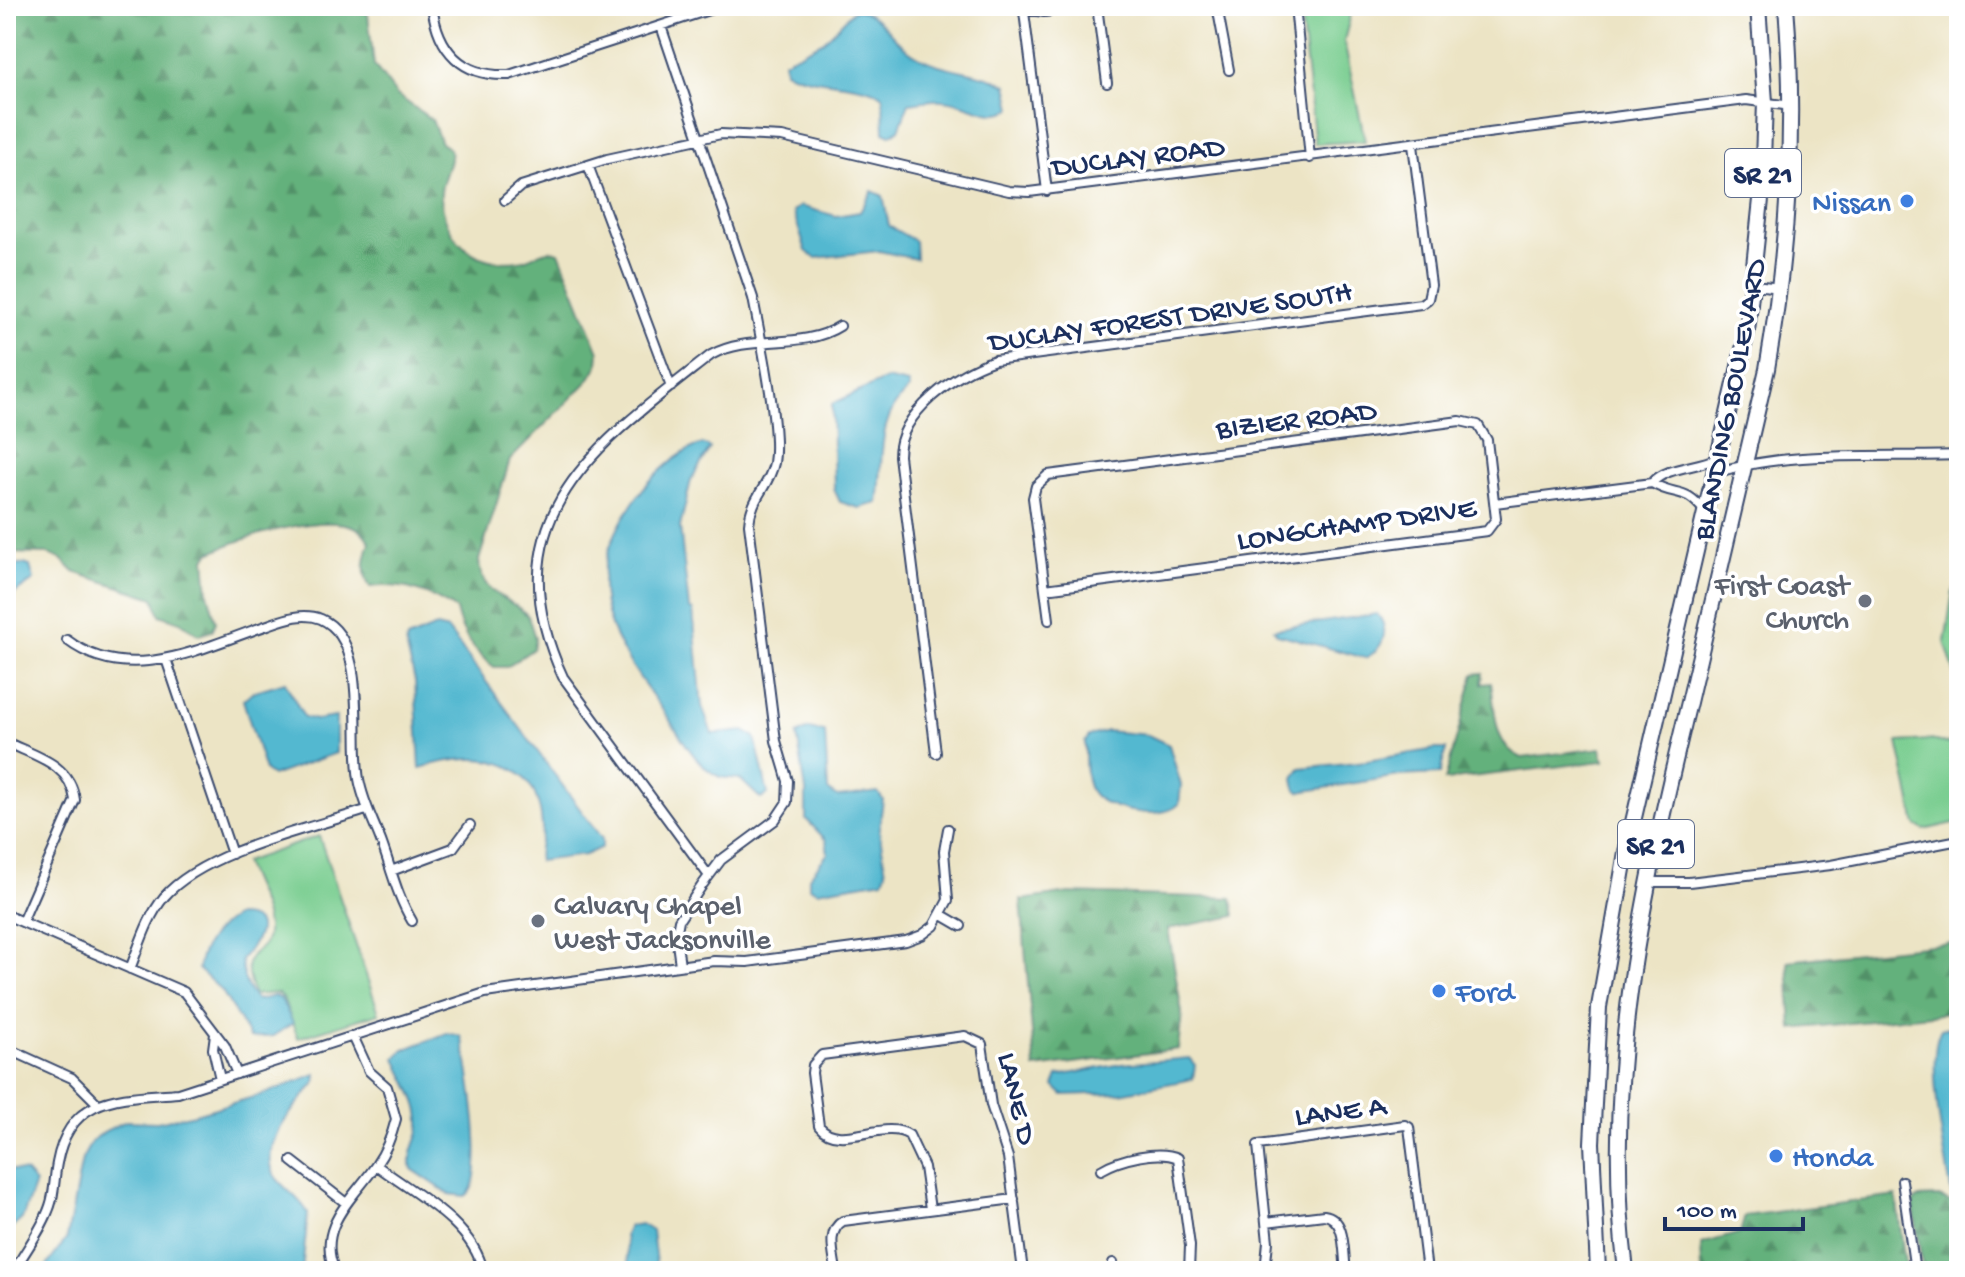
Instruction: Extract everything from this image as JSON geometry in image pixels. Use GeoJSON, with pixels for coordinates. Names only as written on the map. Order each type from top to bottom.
{"type":"FeatureCollection","features":[{"type":"Feature","properties":{"kind":"main road","name":"BLANDING BOULEVARD"},"geometry":{"type":"LineString","coordinates":[[1598,1271],[1594,1214],[1594,1071],[1605,963],[1719,457],[1754,285],[1765,102],[1758,6]]}},
{"type":"Feature","properties":{"kind":"main road","name":"BLANDING BOULEVARD"},"geometry":{"type":"LineString","coordinates":[[1626,1271],[1620,1211],[1620,1077],[1631,966],[1647,882],[1745,463],[1781,288],[1792,106],[1786,6]]}},
{"type":"Feature","properties":{"kind":"main road"},"geometry":{"type":"LineString","coordinates":[[1658,718],[1684,723]]}},
{"type":"Feature","properties":{"kind":"main road"},"geometry":{"type":"LineString","coordinates":[[1605,963],[1631,966]]}},
{"type":"Feature","properties":{"kind":"main road"},"geometry":{"type":"LineString","coordinates":[[1594,1214],[1620,1211]]}},
{"type":"Feature","properties":{"kind":"street"},"geometry":{"type":"LineString","coordinates":[[432,6],[438,38],[460,64],[491,76],[509,75],[721,6]]}},
{"type":"Feature","properties":{"kind":"street"},"geometry":{"type":"LineString","coordinates":[[999,6],[1024,12],[1094,6],[1107,83]]}},
{"type":"Feature","properties":{"kind":"street"},"geometry":{"type":"LineString","coordinates":[[1217,6],[1229,70]]}},
{"type":"Feature","properties":{"kind":"street"},"geometry":{"type":"LineString","coordinates":[[1295,6],[1310,158]]}},
{"type":"Feature","properties":{"kind":"street"},"geometry":{"type":"LineString","coordinates":[[1024,12],[1047,191]]}},
{"type":"Feature","properties":{"kind":"street"},"geometry":{"type":"LineString","coordinates":[[661,26],[753,298],[762,343],[774,461],[767,481],[752,502],[749,524],[776,741],[788,791],[782,812],[737,845],[709,876],[679,920],[676,936],[680,965]]}},
{"type":"Feature","properties":{"kind":"street","name":"DUCLAY ROAD"},"geometry":{"type":"LineString","coordinates":[[505,200],[521,186],[588,165],[721,134],[782,137],[1009,191],[1047,191],[1746,100],[1792,106]]}},
{"type":"Feature","properties":{"kind":"street","name":"DUCLAY FOREST DRIVE SOUTH"},"geometry":{"type":"LineString","coordinates":[[936,753],[899,456],[899,443],[907,423],[966,372],[995,360],[1413,306],[1428,299],[1431,285],[1413,145]]}},
{"type":"Feature","properties":{"kind":"street"},"geometry":{"type":"LineString","coordinates":[[588,165],[671,387]]}},
{"type":"Feature","properties":{"kind":"street"},"geometry":{"type":"LineString","coordinates":[[1754,285],[1781,288]]}},
{"type":"Feature","properties":{"kind":"street"},"geometry":{"type":"LineString","coordinates":[[709,876],[563,677],[543,624],[539,584],[549,525],[577,470],[594,451],[719,351],[824,336],[840,326]]}},
{"type":"Feature","properties":{"kind":"street","name":"BIZIER ROAD"},"geometry":{"type":"LineString","coordinates":[[1045,589],[1033,498],[1041,480],[1056,473],[1460,421],[1478,425],[1487,440],[1495,503]]}},
{"type":"Feature","properties":{"kind":"street"},"geometry":{"type":"LineString","coordinates":[[1715,473],[1745,463],[1959,455]]}},
{"type":"Feature","properties":{"kind":"street","name":"LONGCHAMP DRIVE"},"geometry":{"type":"LineString","coordinates":[[1652,483],[1660,474],[1699,467],[1719,457]]}},
{"type":"Feature","properties":{"kind":"street","name":"LONGCHAMP DRIVE"},"geometry":{"type":"LineString","coordinates":[[1045,589],[1481,532],[1495,523],[1495,503],[1652,483],[1663,490],[1692,496],[1706,513]]}},
{"type":"Feature","properties":{"kind":"street"},"geometry":{"type":"LineString","coordinates":[[1045,589],[1049,620]]}},
{"type":"Feature","properties":{"kind":"street"},"geometry":{"type":"LineString","coordinates":[[67,640],[86,654],[137,663],[166,659],[292,617],[323,620],[342,642],[354,678],[358,699],[358,776],[366,810],[412,921]]}},
{"type":"Feature","properties":{"kind":"street"},"geometry":{"type":"LineString","coordinates":[[166,659],[232,854]]}},
{"type":"Feature","properties":{"kind":"street"},"geometry":{"type":"LineString","coordinates":[[6,742],[56,765],[77,783],[72,813],[22,922]]}},
{"type":"Feature","properties":{"kind":"street"},"geometry":{"type":"LineString","coordinates":[[130,969],[148,921],[163,898],[201,866],[366,810]]}},
{"type":"Feature","properties":{"kind":"street"},"geometry":{"type":"LineString","coordinates":[[391,871],[453,848],[470,825]]}},
{"type":"Feature","properties":{"kind":"street"},"geometry":{"type":"LineString","coordinates":[[14,1271],[46,1216],[57,1164],[68,1134],[98,1104],[125,1095],[178,1093],[485,993],[680,965],[714,961],[747,962],[906,941],[934,926],[948,900],[944,851],[948,829]]}},
{"type":"Feature","properties":{"kind":"street"},"geometry":{"type":"LineString","coordinates":[[1647,882],[1689,882],[1831,865],[1959,840]]}},
{"type":"Feature","properties":{"kind":"street"},"geometry":{"type":"LineString","coordinates":[[6,915],[184,992],[207,1018],[225,1046],[237,1074]]}},
{"type":"Feature","properties":{"kind":"street"},"geometry":{"type":"LineString","coordinates":[[942,915],[961,926]]}},
{"type":"Feature","properties":{"kind":"street"},"geometry":{"type":"LineString","coordinates":[[215,1034],[213,1049],[220,1079]]}},
{"type":"Feature","properties":{"kind":"street"},"geometry":{"type":"LineString","coordinates":[[335,1271],[330,1253],[330,1234],[346,1203],[376,1165],[393,1132],[394,1106],[387,1087],[369,1071],[353,1036]]}},
{"type":"Feature","properties":{"kind":"street","name":"LANE D"},"geometry":{"type":"LineString","coordinates":[[930,1209],[924,1167],[909,1135],[895,1129],[837,1136],[824,1132],[819,1126],[813,1065],[829,1053],[965,1036],[977,1040],[985,1052],[991,1105],[1008,1157],[1023,1271]]}},
{"type":"Feature","properties":{"kind":"street"},"geometry":{"type":"LineString","coordinates":[[6,1048],[72,1078],[98,1104]]}},
{"type":"Feature","properties":{"kind":"street","name":"LANE A"},"geometry":{"type":"LineString","coordinates":[[1266,1222],[1258,1145],[1405,1125],[1409,1127],[1427,1271]]}},
{"type":"Feature","properties":{"kind":"street"},"geometry":{"type":"LineString","coordinates":[[1101,1170],[1115,1162],[1170,1155],[1178,1158],[1190,1246],[1189,1271]]}},
{"type":"Feature","properties":{"kind":"street"},"geometry":{"type":"LineString","coordinates":[[292,1161],[346,1203]]}},
{"type":"Feature","properties":{"kind":"street"},"geometry":{"type":"LineString","coordinates":[[376,1165],[464,1233],[480,1256],[483,1271]]}},
{"type":"Feature","properties":{"kind":"street"},"geometry":{"type":"LineString","coordinates":[[1902,1181],[1915,1271]]}},
{"type":"Feature","properties":{"kind":"street"},"geometry":{"type":"LineString","coordinates":[[836,1271],[832,1237],[838,1224],[849,1219],[1014,1199]]}},
{"type":"Feature","properties":{"kind":"street"},"geometry":{"type":"LineString","coordinates":[[1265,1271],[1266,1222],[1324,1215],[1334,1217],[1340,1225],[1346,1271]]}},
{"type":"Feature","properties":{"kind":"green space"},"geometry":{"type":"Polygon","coordinates":[[[6,6],[367,6],[374,65],[397,95],[432,120],[441,143],[450,149],[441,198],[444,213],[456,238],[475,255],[502,262],[524,260],[548,251],[559,252],[599,352],[598,365],[589,380],[510,460],[479,560],[484,581],[490,588],[528,616],[535,638],[533,649],[507,667],[494,667],[470,642],[456,610],[415,590],[394,586],[370,587],[365,559],[370,542],[359,529],[342,524],[324,523],[282,529],[208,554],[205,559],[208,593],[216,622],[212,631],[199,635],[180,622],[160,615],[154,598],[74,572],[61,559],[48,554],[6,553],[6,6]]]}},
{"type":"Feature","properties":{"kind":"green space"},"geometry":{"type":"Polygon","coordinates":[[[1300,6],[1353,6],[1344,41],[1365,141],[1315,144],[1300,6]]]}},
{"type":"Feature","properties":{"kind":"green space"},"geometry":{"type":"Polygon","coordinates":[[[1959,586],[1959,677],[1956,677],[1945,642],[1953,591],[1959,586]]]}},
{"type":"Feature","properties":{"kind":"green space"},"geometry":{"type":"Polygon","coordinates":[[[1483,673],[1482,684],[1491,683],[1500,736],[1512,752],[1522,758],[1601,748],[1604,761],[1445,780],[1474,674],[1483,673]]]}},
{"type":"Feature","properties":{"kind":"green space"},"geometry":{"type":"Polygon","coordinates":[[[1930,740],[1959,746],[1959,822],[1924,830],[1916,825],[1898,742],[1930,740]]]}},
{"type":"Feature","properties":{"kind":"green space"},"geometry":{"type":"Polygon","coordinates":[[[319,836],[379,1013],[298,1038],[283,998],[277,993],[254,995],[248,966],[250,958],[263,945],[267,928],[261,903],[244,862],[319,836]]]}},
{"type":"Feature","properties":{"kind":"green space"},"geometry":{"type":"Polygon","coordinates":[[[1069,893],[1232,898],[1235,916],[1168,929],[1182,1013],[1178,1049],[1035,1068],[1021,900],[1069,893]]]}},
{"type":"Feature","properties":{"kind":"green space"},"geometry":{"type":"Polygon","coordinates":[[[1959,942],[1959,1012],[1792,1029],[1788,961],[1959,942]]]}},
{"type":"Feature","properties":{"kind":"green space"},"geometry":{"type":"Polygon","coordinates":[[[1896,1196],[1906,1271],[1702,1271],[1701,1244],[1740,1233],[1745,1216],[1896,1196]]]}},
{"type":"Feature","properties":{"kind":"green space"},"geometry":{"type":"Polygon","coordinates":[[[1939,1197],[1959,1206],[1959,1271],[1923,1271],[1913,1203],[1917,1198],[1939,1197]]]}},
{"type":"Feature","properties":{"kind":"water"},"geometry":{"type":"Polygon","coordinates":[[[854,10],[876,19],[919,57],[1007,85],[1012,108],[995,113],[951,101],[909,103],[899,129],[891,135],[884,132],[883,96],[875,91],[785,71],[784,61],[824,41],[854,10]]]}},
{"type":"Feature","properties":{"kind":"water"},"geometry":{"type":"Polygon","coordinates":[[[872,191],[883,196],[889,226],[915,241],[916,259],[879,251],[815,258],[806,251],[793,211],[800,206],[836,216],[860,212],[872,191]]]}},
{"type":"Feature","properties":{"kind":"water"},"geometry":{"type":"Polygon","coordinates":[[[886,379],[908,384],[909,389],[898,401],[886,427],[878,503],[859,508],[840,502],[834,489],[832,404],[886,379]]]}},
{"type":"Feature","properties":{"kind":"water"},"geometry":{"type":"Polygon","coordinates":[[[703,444],[710,448],[691,480],[680,527],[689,609],[693,611],[702,706],[712,734],[744,731],[755,737],[768,794],[761,799],[741,780],[718,776],[693,754],[624,653],[605,605],[603,581],[607,555],[618,528],[637,497],[666,466],[703,444]]]}},
{"type":"Feature","properties":{"kind":"water"},"geometry":{"type":"Polygon","coordinates":[[[30,566],[34,580],[15,593],[6,611],[6,567],[30,566]]]}},
{"type":"Feature","properties":{"kind":"water"},"geometry":{"type":"Polygon","coordinates":[[[1377,614],[1384,626],[1383,639],[1376,650],[1365,658],[1277,634],[1274,629],[1377,614]]]}},
{"type":"Feature","properties":{"kind":"water"},"geometry":{"type":"Polygon","coordinates":[[[436,627],[448,630],[602,839],[602,847],[585,855],[539,861],[542,825],[538,801],[529,783],[516,771],[500,763],[481,760],[462,760],[420,768],[415,681],[406,645],[407,639],[436,627]]]}},
{"type":"Feature","properties":{"kind":"water"},"geometry":{"type":"Polygon","coordinates":[[[285,682],[304,717],[316,720],[336,717],[336,753],[272,776],[265,771],[243,700],[252,692],[285,682]]]}},
{"type":"Feature","properties":{"kind":"water"},"geometry":{"type":"Polygon","coordinates":[[[808,729],[825,732],[828,790],[837,797],[878,792],[883,800],[879,829],[886,872],[883,880],[817,891],[809,887],[809,877],[828,853],[826,840],[806,819],[806,791],[797,735],[808,729]]]}},
{"type":"Feature","properties":{"kind":"water"},"geometry":{"type":"Polygon","coordinates":[[[1107,731],[1148,735],[1169,745],[1181,785],[1179,804],[1160,812],[1134,812],[1109,804],[1092,793],[1086,776],[1085,742],[1089,736],[1107,731]]]}},
{"type":"Feature","properties":{"kind":"water"},"geometry":{"type":"Polygon","coordinates":[[[1446,749],[1440,774],[1399,776],[1300,792],[1296,789],[1294,778],[1300,768],[1367,761],[1446,749]]]}},
{"type":"Feature","properties":{"kind":"water"},"geometry":{"type":"Polygon","coordinates":[[[236,916],[248,917],[259,925],[252,946],[241,959],[250,991],[257,1000],[275,996],[281,999],[293,1023],[273,1036],[250,1038],[222,991],[198,969],[211,938],[236,916]]]}},
{"type":"Feature","properties":{"kind":"water"},"geometry":{"type":"Polygon","coordinates":[[[1959,1026],[1959,1199],[1952,1195],[1945,1158],[1935,1062],[1936,1043],[1941,1029],[1959,1026]]]}},
{"type":"Feature","properties":{"kind":"water"},"geometry":{"type":"Polygon","coordinates":[[[447,1033],[461,1036],[475,1121],[476,1170],[472,1187],[465,1196],[449,1194],[412,1169],[411,1158],[420,1116],[396,1058],[403,1050],[447,1033]]]}},
{"type":"Feature","properties":{"kind":"water"},"geometry":{"type":"Polygon","coordinates":[[[1189,1058],[1195,1065],[1193,1079],[1120,1093],[1063,1095],[1054,1086],[1058,1076],[1122,1064],[1189,1058]]]}},
{"type":"Feature","properties":{"kind":"water"},"geometry":{"type":"Polygon","coordinates":[[[316,1074],[316,1082],[280,1128],[271,1155],[272,1168],[278,1180],[308,1213],[302,1271],[43,1271],[67,1238],[82,1159],[92,1141],[105,1131],[126,1121],[157,1122],[195,1114],[264,1094],[316,1074]]]}},
{"type":"Feature","properties":{"kind":"water"},"geometry":{"type":"Polygon","coordinates":[[[6,1169],[25,1172],[35,1183],[22,1219],[11,1229],[6,1228],[6,1169]]]}},
{"type":"Feature","properties":{"kind":"water"},"geometry":{"type":"Polygon","coordinates":[[[641,1224],[652,1231],[657,1271],[629,1271],[625,1235],[629,1226],[641,1224]]]}},
{"type":"Feature","properties":{"kind":"place","name":"Nissan"},"geometry":{"type":"Point","coordinates":[1907,201]}},
{"type":"Feature","properties":{"kind":"place","name":"First Coast Church"},"geometry":{"type":"Point","coordinates":[1865,601]}},
{"type":"Feature","properties":{"kind":"place","name":"Calvary Chapel West Jacksonville"},"geometry":{"type":"Point","coordinates":[538,921]}},
{"type":"Feature","properties":{"kind":"place","name":"Ford"},"geometry":{"type":"Point","coordinates":[1439,991]}},
{"type":"Feature","properties":{"kind":"place","name":"Honda"},"geometry":{"type":"Point","coordinates":[1776,1156]}}]}
